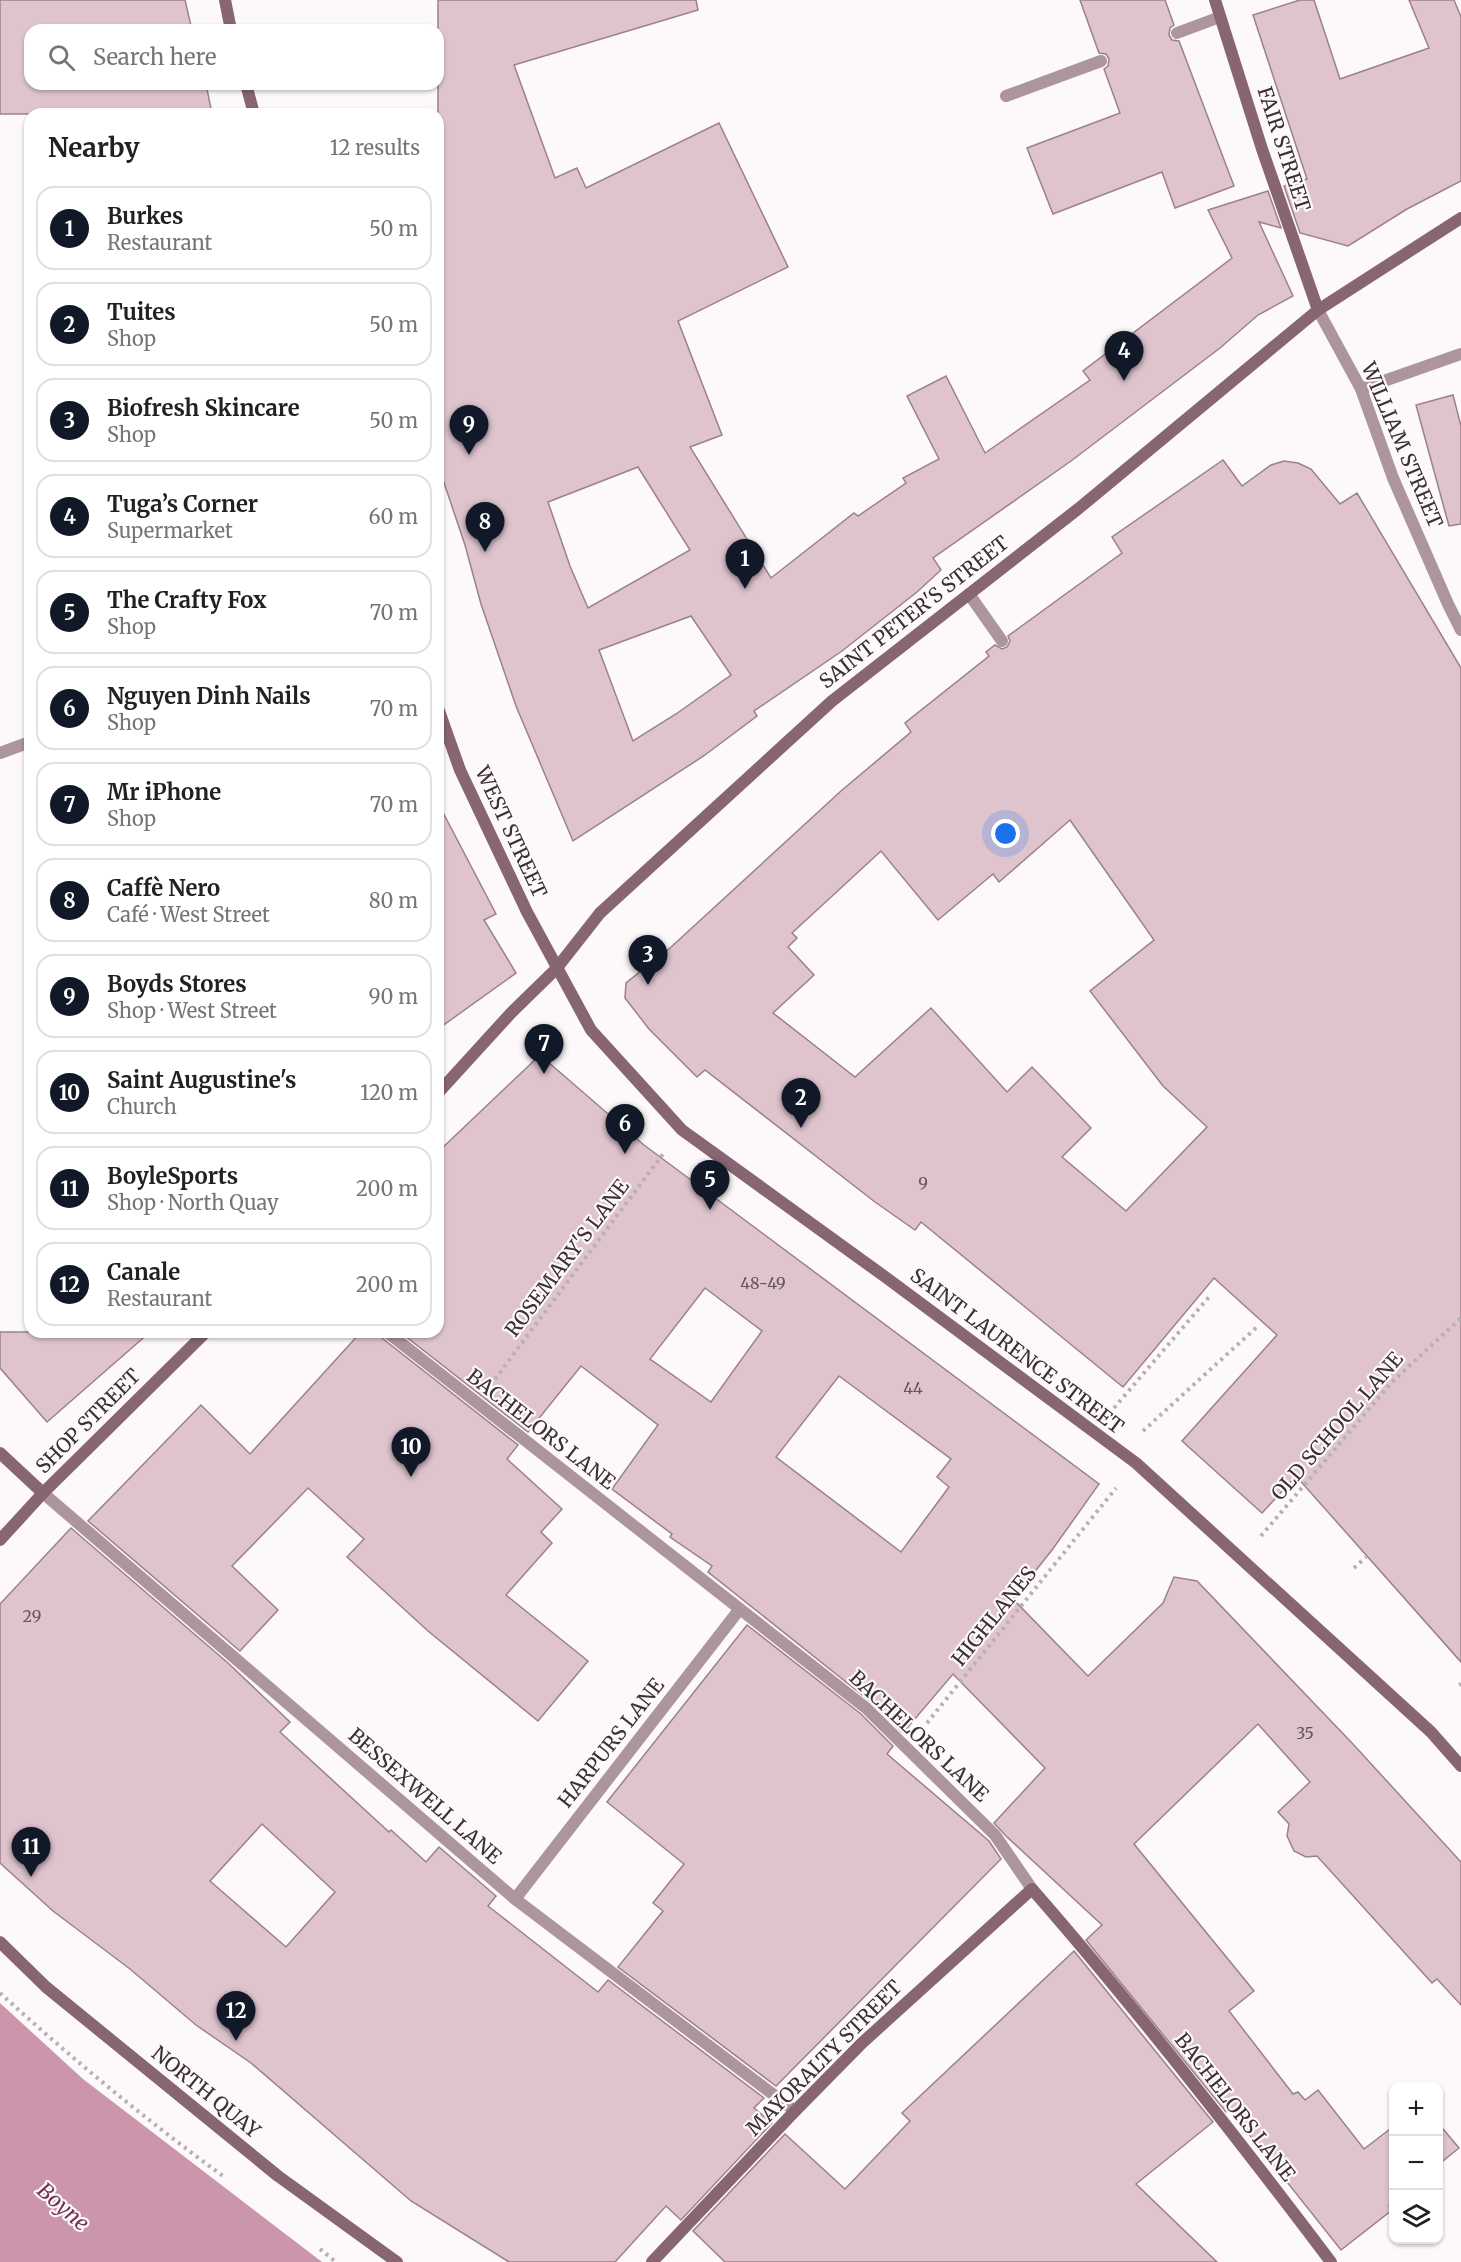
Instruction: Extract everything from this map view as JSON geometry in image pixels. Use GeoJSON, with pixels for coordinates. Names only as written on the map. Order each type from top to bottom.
{"type":"FeatureCollection","features":[{"type":"Feature","properties":{"kind":"street"},"geometry":{"type":"LineString","coordinates":[[225,0],[230,24]]}},
{"type":"Feature","properties":{"kind":"street","name":"FAIR STREET"},"geometry":{"type":"LineString","coordinates":[[1215,0],[1262,149],[1318,310]]}},
{"type":"Feature","properties":{"kind":"street"},"geometry":{"type":"LineString","coordinates":[[1177,33],[1220,17]]}},
{"type":"Feature","properties":{"kind":"street"},"geometry":{"type":"LineString","coordinates":[[1006,96],[1101,61]]}},
{"type":"Feature","properties":{"kind":"street"},"geometry":{"type":"LineString","coordinates":[[248,90],[252,108]]}},
{"type":"Feature","properties":{"kind":"street","name":"SAINT PETER'S STREET"},"geometry":{"type":"LineString","coordinates":[[556,969],[600,913],[832,701],[1078,509],[1318,310],[1461,218]]}},
{"type":"Feature","properties":{"kind":"street","name":"WILLIAM STREET"},"geometry":{"type":"LineString","coordinates":[[1318,310],[1361,389],[1393,478],[1461,630]]}},
{"type":"Feature","properties":{"kind":"street"},"geometry":{"type":"LineString","coordinates":[[1361,389],[1461,354]]}},
{"type":"Feature","properties":{"kind":"street"},"geometry":{"type":"LineString","coordinates":[[969,594],[1002,640]]}},
{"type":"Feature","properties":{"kind":"street","name":"WEST STREET"},"geometry":{"type":"LineString","coordinates":[[444,725],[460,770],[556,969]]}},
{"type":"Feature","properties":{"kind":"street"},"geometry":{"type":"LineString","coordinates":[[0,753],[24,744]]}},
{"type":"Feature","properties":{"kind":"street"},"geometry":{"type":"LineString","coordinates":[[444,1086],[511,1013],[556,969]]}},
{"type":"Feature","properties":{"kind":"street","name":"SAINT LAURENCE STREET"},"geometry":{"type":"LineString","coordinates":[[556,969],[591,1030],[682,1130],[1136,1463],[1431,1732],[1461,1766]]}},
{"type":"Feature","properties":{"kind":"street","name":"SHOP STREET"},"geometry":{"type":"LineString","coordinates":[[0,1540],[43,1493],[200,1338]]}},
{"type":"Feature","properties":{"kind":"street","name":"BACHELORS LANE"},"geometry":{"type":"LineString","coordinates":[[394,1338],[866,1708],[995,1835],[1032,1889],[1090,1956],[1235,2135],[1331,2262]]}},
{"type":"Feature","properties":{"kind":"street"},"geometry":{"type":"LineString","coordinates":[[0,1453],[43,1493]]}},
{"type":"Feature","properties":{"kind":"street","name":"BESSEXWELL LANE"},"geometry":{"type":"LineString","coordinates":[[43,1493],[515,1899],[795,2111]]}},
{"type":"Feature","properties":{"kind":"street","name":"HARPURS LANE"},"geometry":{"type":"LineString","coordinates":[[515,1899],[739,1610]]}},
{"type":"Feature","properties":{"kind":"street","name":"MAYORALTY STREET"},"geometry":{"type":"LineString","coordinates":[[652,2262],[862,2043],[1032,1889]]}},
{"type":"Feature","properties":{"kind":"street","name":"NORTH QUAY"},"geometry":{"type":"LineString","coordinates":[[0,1942],[46,1987],[278,2176],[397,2262]]}},
{"type":"Feature","properties":{"kind":"path","name":"ROSEMARY'S LANE"},"geometry":{"type":"LineString","coordinates":[[477,1404],[682,1130]]}},
{"type":"Feature","properties":{"kind":"path"},"geometry":{"type":"LineString","coordinates":[[1094,1432],[1209,1297]]}},
{"type":"Feature","properties":{"kind":"path","name":"OLD SCHOOL LANE"},"geometry":{"type":"LineString","coordinates":[[1241,1560],[1392,1382],[1461,1318]]}},
{"type":"Feature","properties":{"kind":"path"},"geometry":{"type":"LineString","coordinates":[[1122,1453],[1157,1417],[1258,1326]]}},
{"type":"Feature","properties":{"kind":"path","name":"HIGHLANES"},"geometry":{"type":"LineString","coordinates":[[906,1749],[1106,1501]]}},
{"type":"Feature","properties":{"kind":"path"},"geometry":{"type":"LineString","coordinates":[[1354,1568],[1366,1557]]}},
{"type":"Feature","properties":{"kind":"water","name":"Boyne"},"geometry":{"type":"Polygon","coordinates":[[[0,2003],[83,2079],[322,2262],[0,2262],[0,2003]]]}},
{"type":"Feature","properties":{"kind":"building"},"geometry":{"type":"Polygon","coordinates":[[[0,0],[185,0],[191,24],[24,24],[24,90],[207,90],[211,108],[24,108],[24,114],[0,114],[0,0]]]}},
{"type":"Feature","properties":{"kind":"building"},"geometry":{"type":"Polygon","coordinates":[[[438,0],[696,0],[698,10],[514,65],[555,178],[577,168],[586,188],[719,123],[788,267],[678,321],[722,435],[690,447],[771,578],[854,513],[858,516],[906,483],[903,478],[939,459],[907,396],[946,376],[985,453],[1090,380],[1083,371],[1232,258],[1208,210],[1268,191],[1281,228],[1259,222],[1293,296],[1258,315],[1220,348],[1071,461],[933,558],[941,570],[917,592],[842,651],[754,711],[757,716],[705,755],[573,841],[516,706],[481,604],[465,545],[444,483],[444,108],[438,108],[438,90],[444,90],[444,24],[438,24],[438,0]],[[638,467],[548,502],[570,566],[588,608],[690,550],[638,467]],[[691,616],[599,650],[633,741],[731,675],[691,616]]]}},
{"type":"Feature","properties":{"kind":"building"},"geometry":{"type":"Polygon","coordinates":[[[1080,0],[1165,0],[1174,25],[1170,28],[1169,35],[1172,40],[1179,41],[1234,186],[1175,208],[1162,172],[1053,214],[1027,148],[1120,113],[1104,69],[1108,66],[1109,59],[1106,54],[1099,53],[1080,0]]]}},
{"type":"Feature","properties":{"kind":"building"},"geometry":{"type":"Polygon","coordinates":[[[1300,0],[1314,0],[1340,79],[1429,48],[1409,0],[1454,0],[1461,17],[1461,181],[1407,209],[1348,246],[1300,233],[1284,186],[1307,179],[1253,15],[1300,0]]]}},
{"type":"Feature","properties":{"kind":"building"},"geometry":{"type":"Polygon","coordinates":[[[1453,395],[1461,426],[1461,524],[1449,526],[1416,405],[1453,395]]]}},
{"type":"Feature","properties":{"kind":"building"},"geometry":{"type":"Polygon","coordinates":[[[1223,460],[1242,486],[1271,465],[1284,461],[1298,463],[1311,469],[1340,504],[1357,493],[1461,668],[1461,1662],[1296,1476],[1262,1513],[1182,1441],[1277,1335],[1214,1278],[1123,1387],[921,1222],[915,1230],[875,1202],[705,1070],[697,1077],[649,1029],[625,998],[626,983],[670,948],[841,791],[911,732],[905,723],[989,656],[986,652],[995,645],[1002,649],[1007,647],[1010,641],[1008,636],[1122,553],[1112,537],[1223,460]],[[1070,820],[999,882],[993,874],[938,920],[881,851],[792,933],[797,938],[788,947],[814,975],[773,1013],[855,1077],[931,1008],[1007,1092],[1032,1067],[1091,1128],[1062,1157],[1126,1211],[1207,1127],[1163,1086],[1090,991],[1154,940],[1070,820]]]}},
{"type":"Feature","properties":{"kind":"building"},"geometry":{"type":"Polygon","coordinates":[[[444,814],[496,914],[484,920],[516,973],[444,1025],[444,814]]]}},
{"type":"Feature","properties":{"kind":"building"},"geometry":{"type":"Polygon","coordinates":[[[540,1055],[644,1145],[1099,1484],[1052,1550],[1013,1599],[1088,1676],[1163,1603],[1174,1577],[1197,1581],[1352,1743],[1461,1862],[1461,2005],[1437,1979],[1432,1983],[1317,1856],[1306,1857],[1294,1851],[1287,1836],[1289,1824],[1278,1812],[1310,1782],[1258,1724],[1134,1844],[1254,1991],[1229,2011],[1293,2094],[1298,2092],[1305,2100],[1318,2090],[1364,2149],[1389,2130],[1389,2212],[1341,2250],[1229,2109],[1226,2112],[1086,1940],[1102,1925],[994,1823],[1045,1768],[953,1674],[903,1733],[871,1702],[708,1572],[712,1566],[670,1537],[672,1534],[612,1489],[658,1425],[581,1366],[528,1432],[408,1338],[444,1338],[444,1146],[540,1055]],[[705,1288],[650,1359],[711,1402],[762,1331],[705,1288]],[[839,1376],[776,1457],[901,1552],[949,1487],[937,1477],[951,1459],[839,1376]]]}},
{"type":"Feature","properties":{"kind":"building"},"geometry":{"type":"Polygon","coordinates":[[[0,1332],[24,1332],[24,1338],[143,1338],[47,1422],[0,1368],[0,1332]]]}},
{"type":"Feature","properties":{"kind":"building"},"geometry":{"type":"Polygon","coordinates":[[[356,1338],[382,1338],[518,1445],[507,1459],[562,1509],[541,1532],[552,1543],[506,1595],[588,1661],[538,1721],[428,1631],[347,1557],[364,1539],[308,1488],[232,1566],[278,1610],[240,1651],[88,1521],[201,1405],[250,1454],[356,1338]]]}},
{"type":"Feature","properties":{"kind":"building"},"geometry":{"type":"Polygon","coordinates":[[[71,1528],[228,1663],[290,1722],[280,1732],[389,1832],[391,1830],[426,1862],[439,1847],[496,1896],[488,1906],[598,1992],[608,1980],[764,2098],[754,2108],[772,2123],[681,2220],[666,2206],[615,2262],[509,2262],[411,2201],[251,2063],[196,2025],[130,1969],[53,1911],[0,1863],[0,1604],[71,1528]],[[262,1824],[210,1881],[286,1947],[335,1892],[262,1824]]]}},
{"type":"Feature","properties":{"kind":"building"},"geometry":{"type":"Polygon","coordinates":[[[747,1625],[861,1714],[893,1746],[887,1754],[989,1841],[1001,1859],[776,2086],[618,1967],[663,1911],[653,1903],[684,1864],[607,1802],[747,1625]]]}},
{"type":"Feature","properties":{"kind":"building"},"geometry":{"type":"Polygon","coordinates":[[[1074,1951],[1213,2122],[1136,2184],[1217,2262],[725,2262],[693,2231],[785,2134],[845,2189],[910,2121],[902,2113],[1074,1951]]]}},
{"type":"Feature","properties":{"kind":"building"},"geometry":{"type":"Polygon","coordinates":[[[1443,2129],[1459,2148],[1443,2161],[1443,2129]]]}},
{"type":"Feature","properties":{"kind":"place","name":"Tuga’s Corner"},"geometry":{"type":"Point","coordinates":[1124,381]}},
{"type":"Feature","properties":{"kind":"place","name":"Boyds Stores"},"geometry":{"type":"Point","coordinates":[469,455]}},
{"type":"Feature","properties":{"kind":"place","name":"Caffè Nero"},"geometry":{"type":"Point","coordinates":[485,552]}},
{"type":"Feature","properties":{"kind":"place","name":"Burkes"},"geometry":{"type":"Point","coordinates":[745,589]}},
{"type":"Feature","properties":{"kind":"place","name":"Biofresh Skincare"},"geometry":{"type":"Point","coordinates":[648,985]}},
{"type":"Feature","properties":{"kind":"place","name":"Mr iPhone"},"geometry":{"type":"Point","coordinates":[544,1074]}},
{"type":"Feature","properties":{"kind":"place","name":"Tuites"},"geometry":{"type":"Point","coordinates":[801,1128]}},
{"type":"Feature","properties":{"kind":"place","name":"Nguyen Dinh Nails"},"geometry":{"type":"Point","coordinates":[625,1154]}},
{"type":"Feature","properties":{"kind":"place","name":"The Crafty Fox"},"geometry":{"type":"Point","coordinates":[710,1210]}},
{"type":"Feature","properties":{"kind":"place","name":"Saint Augustine's"},"geometry":{"type":"Point","coordinates":[411,1477]}},
{"type":"Feature","properties":{"kind":"place","name":"BoyleSports"},"geometry":{"type":"Point","coordinates":[31,1877]}},
{"type":"Feature","properties":{"kind":"place","name":"Canale"},"geometry":{"type":"Point","coordinates":[236,2041]}}]}
